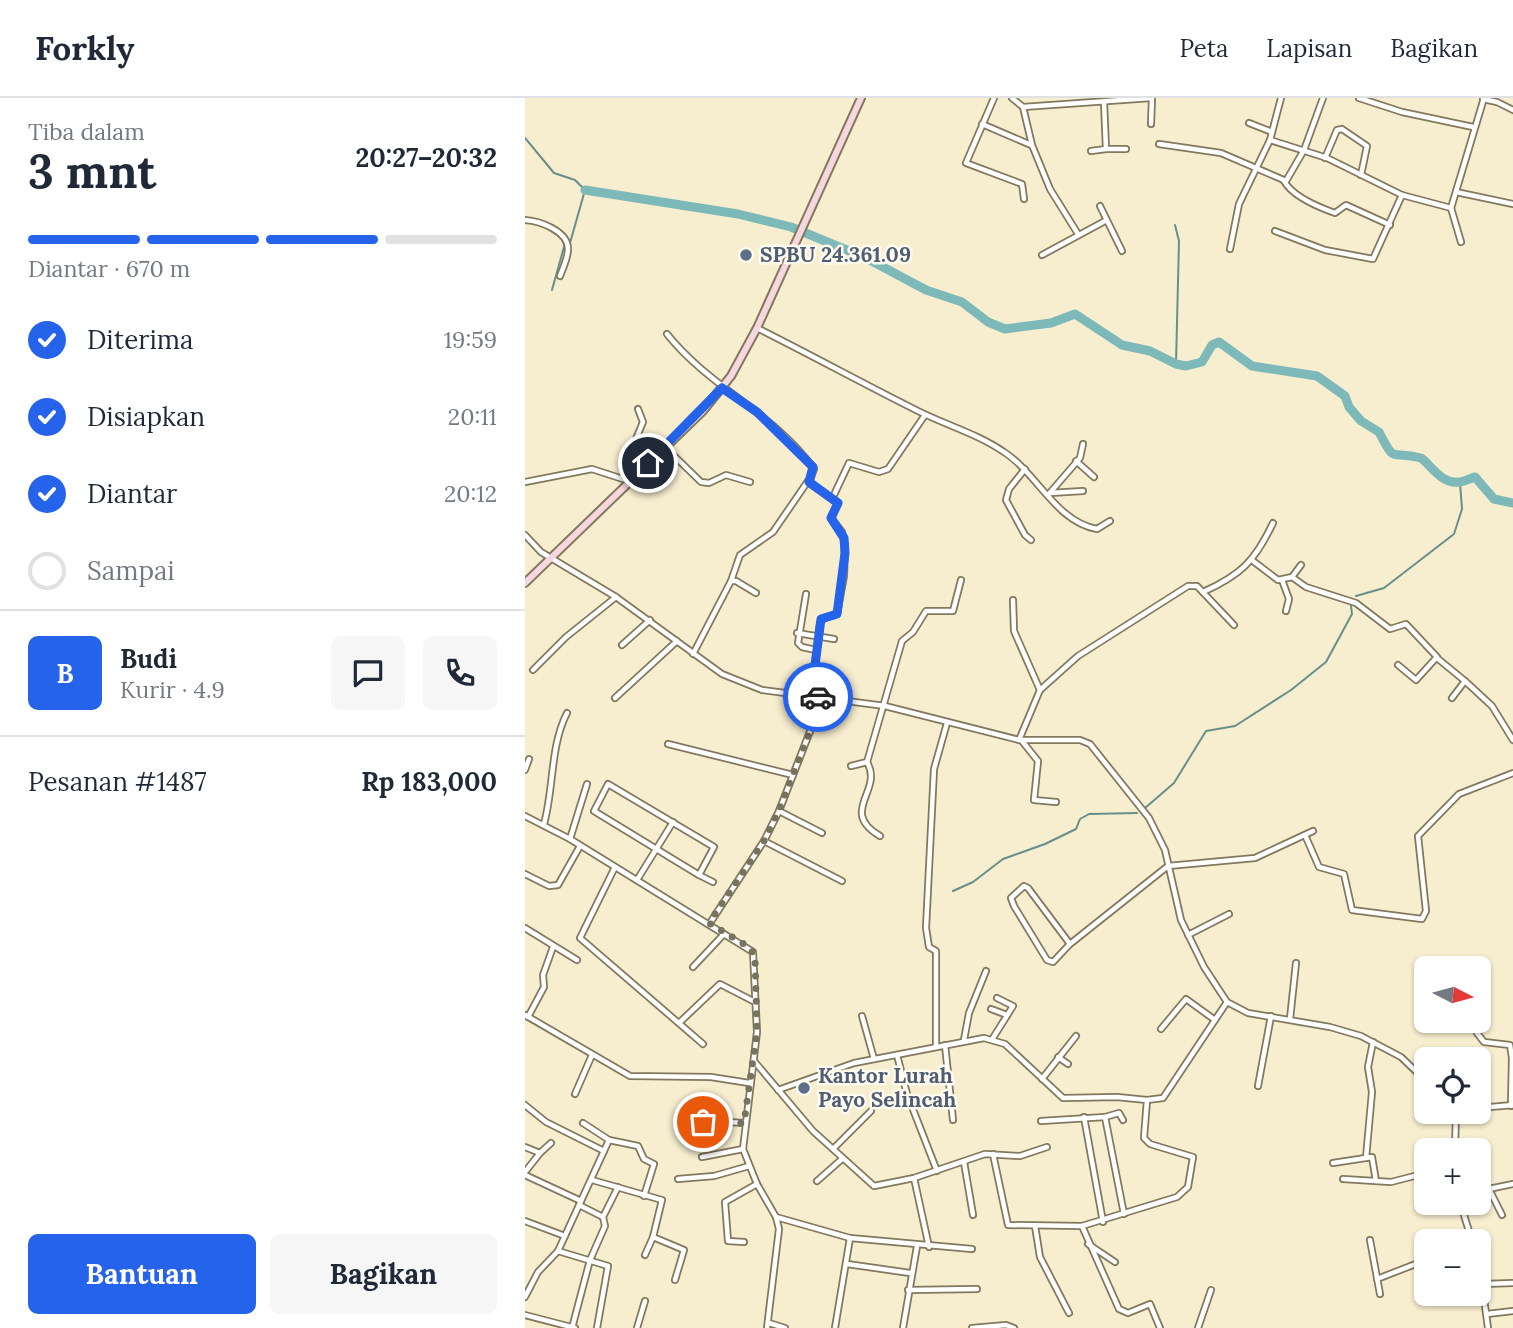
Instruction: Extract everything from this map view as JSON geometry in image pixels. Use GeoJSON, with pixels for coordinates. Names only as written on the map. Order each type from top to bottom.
{"type":"FeatureCollection","features":[{"type":"Feature","properties":{"kind":"main road"},"geometry":{"type":"LineString","coordinates":[[525,583],[722,388],[757,328],[862,98]]}},
{"type":"Feature","properties":{"kind":"street"},"geometry":{"type":"LineString","coordinates":[[993,98],[966,163],[1022,184],[1024,199]]}},
{"type":"Feature","properties":{"kind":"street"},"geometry":{"type":"LineString","coordinates":[[1012,98],[1023,107],[1032,145],[1050,188],[1078,234]]}},
{"type":"Feature","properties":{"kind":"street"},"geometry":{"type":"LineString","coordinates":[[1023,107],[1091,100],[1104,102],[1152,98],[1151,124]]}},
{"type":"Feature","properties":{"kind":"street"},"geometry":{"type":"LineString","coordinates":[[1230,249],[1239,204],[1271,140],[1281,98]]}},
{"type":"Feature","properties":{"kind":"street"},"geometry":{"type":"LineString","coordinates":[[1284,180],[1287,181],[1304,150],[1323,98]]}},
{"type":"Feature","properties":{"kind":"street"},"geometry":{"type":"LineString","coordinates":[[1359,98],[1402,112],[1473,127]]}},
{"type":"Feature","properties":{"kind":"street"},"geometry":{"type":"LineString","coordinates":[[1461,242],[1451,208],[1483,99],[1513,110]]}},
{"type":"Feature","properties":{"kind":"street"},"geometry":{"type":"LineString","coordinates":[[1104,102],[1106,149]]}},
{"type":"Feature","properties":{"kind":"street"},"geometry":{"type":"LineString","coordinates":[[1249,123],[1272,132]]}},
{"type":"Feature","properties":{"kind":"street"},"geometry":{"type":"LineString","coordinates":[[982,124],[1032,145]]}},
{"type":"Feature","properties":{"kind":"street"},"geometry":{"type":"LineString","coordinates":[[1325,158],[1337,131],[1342,129],[1367,146],[1361,175]]}},
{"type":"Feature","properties":{"kind":"street"},"geometry":{"type":"LineString","coordinates":[[1271,140],[1325,158],[1402,195],[1451,208]]}},
{"type":"Feature","properties":{"kind":"street"},"geometry":{"type":"LineString","coordinates":[[1159,144],[1209,149],[1284,180],[1289,188],[1318,207],[1335,213],[1346,205],[1389,225]]}},
{"type":"Feature","properties":{"kind":"street"},"geometry":{"type":"LineString","coordinates":[[1091,151],[1126,149]]}},
{"type":"Feature","properties":{"kind":"street"},"geometry":{"type":"LineString","coordinates":[[1455,192],[1513,204]]}},
{"type":"Feature","properties":{"kind":"street"},"geometry":{"type":"LineString","coordinates":[[1275,231],[1325,250],[1370,260],[1376,257],[1402,195]]}},
{"type":"Feature","properties":{"kind":"street"},"geometry":{"type":"LineString","coordinates":[[1100,206],[1122,251]]}},
{"type":"Feature","properties":{"kind":"street"},"geometry":{"type":"LineString","coordinates":[[525,220],[547,225],[565,240],[568,251],[560,276]]}},
{"type":"Feature","properties":{"kind":"street"},"geometry":{"type":"LineString","coordinates":[[1042,255],[1105,221]]}},
{"type":"Feature","properties":{"kind":"street"},"geometry":{"type":"LineString","coordinates":[[757,328],[925,415],[1005,452],[1082,524],[1097,529],[1110,521]]}},
{"type":"Feature","properties":{"kind":"street"},"geometry":{"type":"LineString","coordinates":[[667,334],[703,373],[757,412],[814,470],[773,532],[740,555],[731,581],[694,654]]}},
{"type":"Feature","properties":{"kind":"street"},"geometry":{"type":"LineString","coordinates":[[638,409],[643,415],[643,422],[633,446],[648,463]]}},
{"type":"Feature","properties":{"kind":"street"},"geometry":{"type":"LineString","coordinates":[[833,498],[849,463],[879,472],[888,469],[925,415]]}},
{"type":"Feature","properties":{"kind":"street"},"geometry":{"type":"LineString","coordinates":[[1048,494],[1076,461],[1083,444]]}},
{"type":"Feature","properties":{"kind":"street"},"geometry":{"type":"LineString","coordinates":[[665,447],[701,482],[709,483],[726,475],[750,482]]}},
{"type":"Feature","properties":{"kind":"street"},"geometry":{"type":"LineString","coordinates":[[1076,461],[1094,477]]}},
{"type":"Feature","properties":{"kind":"street"},"geometry":{"type":"LineString","coordinates":[[526,480],[593,469],[629,481]]}},
{"type":"Feature","properties":{"kind":"street"},"geometry":{"type":"LineString","coordinates":[[1025,469],[1009,489],[1006,500],[1025,535],[1031,540]]}},
{"type":"Feature","properties":{"kind":"street"},"geometry":{"type":"LineString","coordinates":[[808,481],[838,503],[832,519],[844,538],[844,576],[837,614],[821,619],[811,696]]}},
{"type":"Feature","properties":{"kind":"street"},"geometry":{"type":"LineString","coordinates":[[1048,494],[1083,491]]}},
{"type":"Feature","properties":{"kind":"street"},"geometry":{"type":"LineString","coordinates":[[1203,592],[1230,580],[1253,561],[1273,523]]}},
{"type":"Feature","properties":{"kind":"street"},"geometry":{"type":"LineString","coordinates":[[525,535],[549,557],[617,597],[722,674],[762,690],[885,706],[1020,740],[1080,740],[1096,748],[1149,818],[1165,850],[1181,920],[1204,967],[1227,1002],[1248,1013],[1330,1027],[1373,1042],[1401,1057],[1414,1069]]}},
{"type":"Feature","properties":{"kind":"street"},"geometry":{"type":"LineString","coordinates":[[1253,561],[1275,579],[1282,580],[1292,577],[1301,565]]}},
{"type":"Feature","properties":{"kind":"street"},"geometry":{"type":"LineString","coordinates":[[1292,577],[1306,587],[1356,603],[1390,629],[1406,624],[1437,658],[1492,706],[1496,718],[1513,740]]}},
{"type":"Feature","properties":{"kind":"street"},"geometry":{"type":"LineString","coordinates":[[880,836],[869,829],[862,819],[863,801],[872,778],[867,762],[902,641],[913,632],[926,611],[954,610],[961,580]]}},
{"type":"Feature","properties":{"kind":"street"},"geometry":{"type":"LineString","coordinates":[[1282,580],[1289,599],[1286,611]]}},
{"type":"Feature","properties":{"kind":"street"},"geometry":{"type":"LineString","coordinates":[[731,581],[736,581],[756,593]]}},
{"type":"Feature","properties":{"kind":"street"},"geometry":{"type":"LineString","coordinates":[[1020,740],[1040,690],[1078,656],[1185,588],[1194,586],[1203,592],[1234,625]]}},
{"type":"Feature","properties":{"kind":"street"},"geometry":{"type":"LineString","coordinates":[[806,594],[797,633],[799,646],[816,650]]}},
{"type":"Feature","properties":{"kind":"street"},"geometry":{"type":"LineString","coordinates":[[533,670],[566,637],[617,597]]}},
{"type":"Feature","properties":{"kind":"street"},"geometry":{"type":"LineString","coordinates":[[1013,600],[1014,631],[1040,690]]}},
{"type":"Feature","properties":{"kind":"street"},"geometry":{"type":"LineString","coordinates":[[622,645],[650,620]]}},
{"type":"Feature","properties":{"kind":"street"},"geometry":{"type":"LineString","coordinates":[[797,633],[834,639]]}},
{"type":"Feature","properties":{"kind":"street"},"geometry":{"type":"LineString","coordinates":[[615,698],[677,641]]}},
{"type":"Feature","properties":{"kind":"street"},"geometry":{"type":"LineString","coordinates":[[1398,665],[1416,680],[1437,658]]}},
{"type":"Feature","properties":{"kind":"street"},"geometry":{"type":"LineString","coordinates":[[1451,698],[1465,681]]}},
{"type":"Feature","properties":{"kind":"street"},"geometry":{"type":"LineString","coordinates":[[709,923],[764,841],[823,698]]}},
{"type":"Feature","properties":{"kind":"street"},"geometry":{"type":"LineString","coordinates":[[544,824],[552,795],[559,732],[567,713]]}},
{"type":"Feature","properties":{"kind":"street"},"geometry":{"type":"LineString","coordinates":[[936,1048],[936,951],[929,947],[926,928],[934,769],[947,723]]}},
{"type":"Feature","properties":{"kind":"street"},"geometry":{"type":"LineString","coordinates":[[1020,740],[1038,761],[1034,800],[1056,802]]}},
{"type":"Feature","properties":{"kind":"street"},"geometry":{"type":"LineString","coordinates":[[668,744],[793,775]]}},
{"type":"Feature","properties":{"kind":"street"},"geometry":{"type":"LineString","coordinates":[[525,770],[529,759]]}},
{"type":"Feature","properties":{"kind":"street"},"geometry":{"type":"LineString","coordinates":[[851,766],[867,762]]}},
{"type":"Feature","properties":{"kind":"street"},"geometry":{"type":"LineString","coordinates":[[1305,835],[1319,867],[1344,874],[1352,910],[1422,919],[1426,911],[1418,836],[1459,794],[1513,773]]}},
{"type":"Feature","properties":{"kind":"street"},"geometry":{"type":"LineString","coordinates":[[570,839],[587,784]]}},
{"type":"Feature","properties":{"kind":"street"},"geometry":{"type":"LineString","coordinates":[[699,875],[714,847],[608,784],[604,787],[594,811],[656,850],[699,875],[713,883]]}},
{"type":"Feature","properties":{"kind":"street"},"geometry":{"type":"LineString","coordinates":[[779,810],[822,833]]}},
{"type":"Feature","properties":{"kind":"street"},"geometry":{"type":"LineString","coordinates":[[525,816],[570,839],[753,952],[756,1002],[753,1061],[743,1149],[757,1184],[776,1217],[779,1234],[768,1325],[785,1328]]}},
{"type":"Feature","properties":{"kind":"street"},"geometry":{"type":"LineString","coordinates":[[637,880],[673,822]]}},
{"type":"Feature","properties":{"kind":"street"},"geometry":{"type":"LineString","coordinates":[[1070,944],[1028,888],[1024,886],[1013,894],[1011,900],[1048,961],[1054,961],[1070,944],[1168,866],[1255,858],[1313,831]]}},
{"type":"Feature","properties":{"kind":"street"},"geometry":{"type":"LineString","coordinates":[[764,841],[842,881]]}},
{"type":"Feature","properties":{"kind":"street"},"geometry":{"type":"LineString","coordinates":[[525,874],[549,886],[558,885],[580,846]]}},
{"type":"Feature","properties":{"kind":"street"},"geometry":{"type":"LineString","coordinates":[[615,867],[580,939],[703,1044]]}},
{"type":"Feature","properties":{"kind":"street"},"geometry":{"type":"LineString","coordinates":[[1188,935],[1229,914]]}},
{"type":"Feature","properties":{"kind":"street"},"geometry":{"type":"LineString","coordinates":[[525,928],[577,960]]}},
{"type":"Feature","properties":{"kind":"street"},"geometry":{"type":"LineString","coordinates":[[693,967],[724,934]]}},
{"type":"Feature","properties":{"kind":"street"},"geometry":{"type":"LineString","coordinates":[[553,947],[543,975],[544,987],[527,1016],[631,1076],[686,1077],[749,1083]]}},
{"type":"Feature","properties":{"kind":"street"},"geometry":{"type":"LineString","coordinates":[[1290,1019],[1296,963]]}},
{"type":"Feature","properties":{"kind":"street"},"geometry":{"type":"LineString","coordinates":[[964,1040],[969,1013],[986,971]]}},
{"type":"Feature","properties":{"kind":"street"},"geometry":{"type":"LineString","coordinates":[[678,1023],[720,984],[756,1002]]}},
{"type":"Feature","properties":{"kind":"street"},"geometry":{"type":"LineString","coordinates":[[993,1038],[1013,1006],[997,998]]}},
{"type":"Feature","properties":{"kind":"street"},"geometry":{"type":"LineString","coordinates":[[1161,1029],[1186,999],[1215,1020]]}},
{"type":"Feature","properties":{"kind":"street"},"geometry":{"type":"LineString","coordinates":[[778,1090],[874,1059],[964,1040],[993,1038],[1005,1044],[1063,1098],[1163,1098],[1227,1002]]}},
{"type":"Feature","properties":{"kind":"street"},"geometry":{"type":"LineString","coordinates":[[991,1009],[1007,1016]]}},
{"type":"Feature","properties":{"kind":"street"},"geometry":{"type":"LineString","coordinates":[[862,1016],[874,1059]]}},
{"type":"Feature","properties":{"kind":"street"},"geometry":{"type":"LineString","coordinates":[[1258,1086],[1271,1016]]}},
{"type":"Feature","properties":{"kind":"street"},"geometry":{"type":"LineString","coordinates":[[1477,1034],[1484,1042],[1510,1045],[1513,1058],[1512,1105],[1491,1107]]}},
{"type":"Feature","properties":{"kind":"street"},"geometry":{"type":"LineString","coordinates":[[1042,1079],[1076,1036]]}},
{"type":"Feature","properties":{"kind":"street"},"geometry":{"type":"LineString","coordinates":[[1366,1158],[1372,1092],[1368,1067],[1373,1042]]}},
{"type":"Feature","properties":{"kind":"street"},"geometry":{"type":"LineString","coordinates":[[944,1045],[953,1120]]}},
{"type":"Feature","properties":{"kind":"street"},"geometry":{"type":"LineString","coordinates":[[575,1094],[593,1055]]}},
{"type":"Feature","properties":{"kind":"street"},"geometry":{"type":"LineString","coordinates":[[897,1055],[907,1094],[937,1171]]}},
{"type":"Feature","properties":{"kind":"street"},"geometry":{"type":"LineString","coordinates":[[1058,1057],[1068,1064]]}},
{"type":"Feature","properties":{"kind":"street"},"geometry":{"type":"LineString","coordinates":[[753,1061],[813,1131],[874,1186],[914,1178],[993,1154],[1020,1156],[1047,1147]]}},
{"type":"Feature","properties":{"kind":"street"},"geometry":{"type":"LineString","coordinates":[[993,1154],[1005,1222],[1011,1226],[1081,1226],[1103,1222],[1177,1198],[1185,1192],[1195,1159],[1191,1155],[1146,1142],[1144,1132],[1147,1100]]}},
{"type":"Feature","properties":{"kind":"street"},"geometry":{"type":"LineString","coordinates":[[525,1105],[546,1122],[604,1151]]}},
{"type":"Feature","properties":{"kind":"street"},"geometry":{"type":"LineString","coordinates":[[832,1149],[871,1111]]}},
{"type":"Feature","properties":{"kind":"street"},"geometry":{"type":"LineString","coordinates":[[1041,1121],[1119,1114],[1123,1120]]}},
{"type":"Feature","properties":{"kind":"street"},"geometry":{"type":"LineString","coordinates":[[1084,1117],[1103,1222]]}},
{"type":"Feature","properties":{"kind":"street"},"geometry":{"type":"LineString","coordinates":[[1105,1117],[1124,1214]]}},
{"type":"Feature","properties":{"kind":"street"},"geometry":{"type":"LineString","coordinates":[[689,1127],[710,1121],[744,1123]]}},
{"type":"Feature","properties":{"kind":"street"},"geometry":{"type":"LineString","coordinates":[[583,1123],[609,1140],[638,1146],[643,1159],[654,1164],[645,1196]]}},
{"type":"Feature","properties":{"kind":"street"},"geometry":{"type":"LineString","coordinates":[[525,1297],[538,1272],[558,1251],[609,1140]]}},
{"type":"Feature","properties":{"kind":"street"},"geometry":{"type":"LineString","coordinates":[[551,1143],[525,1173],[603,1217]]}},
{"type":"Feature","properties":{"kind":"street"},"geometry":{"type":"LineString","coordinates":[[525,1147],[540,1153]]}},
{"type":"Feature","properties":{"kind":"street"},"geometry":{"type":"LineString","coordinates":[[702,1157],[743,1149]]}},
{"type":"Feature","properties":{"kind":"street"},"geometry":{"type":"LineString","coordinates":[[817,1181],[842,1159]]}},
{"type":"Feature","properties":{"kind":"street"},"geometry":{"type":"LineString","coordinates":[[1333,1163],[1374,1159],[1376,1181]]}},
{"type":"Feature","properties":{"kind":"street"},"geometry":{"type":"LineString","coordinates":[[964,1162],[973,1215]]}},
{"type":"Feature","properties":{"kind":"street"},"geometry":{"type":"LineString","coordinates":[[678,1179],[714,1176],[749,1166]]}},
{"type":"Feature","properties":{"kind":"street"},"geometry":{"type":"LineString","coordinates":[[1342,1179],[1402,1181],[1414,1177]]}},
{"type":"Feature","properties":{"kind":"street"},"geometry":{"type":"LineString","coordinates":[[914,1178],[929,1247]]}},
{"type":"Feature","properties":{"kind":"street"},"geometry":{"type":"LineString","coordinates":[[592,1180],[663,1201],[645,1255]]}},
{"type":"Feature","properties":{"kind":"street"},"geometry":{"type":"LineString","coordinates":[[744,1242],[728,1241],[725,1202],[757,1184]]}},
{"type":"Feature","properties":{"kind":"street"},"geometry":{"type":"LineString","coordinates":[[1491,1189],[1513,1184]]}},
{"type":"Feature","properties":{"kind":"street"},"geometry":{"type":"LineString","coordinates":[[525,1315],[573,1328],[590,1260],[605,1226],[603,1217],[618,1187]]}},
{"type":"Feature","properties":{"kind":"street"},"geometry":{"type":"LineString","coordinates":[[1491,1193],[1502,1215]]}},
{"type":"Feature","properties":{"kind":"street"},"geometry":{"type":"LineString","coordinates":[[776,1217],[850,1238],[972,1249]]}},
{"type":"Feature","properties":{"kind":"street"},"geometry":{"type":"LineString","coordinates":[[525,1221],[565,1236]]}},
{"type":"Feature","properties":{"kind":"street"},"geometry":{"type":"LineString","coordinates":[[1035,1226],[1040,1256],[1069,1313]]}},
{"type":"Feature","properties":{"kind":"street"},"geometry":{"type":"LineString","coordinates":[[1081,1226],[1119,1309],[1128,1313],[1150,1304],[1160,1328]]}},
{"type":"Feature","properties":{"kind":"street"},"geometry":{"type":"LineString","coordinates":[[653,1237],[684,1250],[675,1280]]}},
{"type":"Feature","properties":{"kind":"street"},"geometry":{"type":"LineString","coordinates":[[835,1328],[850,1238]]}},
{"type":"Feature","properties":{"kind":"street"},"geometry":{"type":"LineString","coordinates":[[1370,1240],[1380,1294]]}},
{"type":"Feature","properties":{"kind":"street"},"geometry":{"type":"LineString","coordinates":[[1087,1243],[1115,1262]]}},
{"type":"Feature","properties":{"kind":"street"},"geometry":{"type":"LineString","coordinates":[[903,1328],[910,1273],[917,1246]]}},
{"type":"Feature","properties":{"kind":"street"},"geometry":{"type":"LineString","coordinates":[[558,1251],[608,1268],[597,1328]]}},
{"type":"Feature","properties":{"kind":"street"},"geometry":{"type":"LineString","coordinates":[[846,1264],[910,1273]]}},
{"type":"Feature","properties":{"kind":"street"},"geometry":{"type":"LineString","coordinates":[[1377,1279],[1414,1265]]}},
{"type":"Feature","properties":{"kind":"street"},"geometry":{"type":"LineString","coordinates":[[1491,1284],[1513,1283]]}},
{"type":"Feature","properties":{"kind":"street"},"geometry":{"type":"LineString","coordinates":[[908,1290],[977,1289]]}},
{"type":"Feature","properties":{"kind":"street"},"geometry":{"type":"LineString","coordinates":[[1198,1328],[1211,1290]]}},
{"type":"Feature","properties":{"kind":"street"},"geometry":{"type":"LineString","coordinates":[[637,1328],[645,1301]]}},
{"type":"Feature","properties":{"kind":"street"},"geometry":{"type":"LineString","coordinates":[[1486,1306],[1488,1328]]}},
{"type":"Feature","properties":{"kind":"street"},"geometry":{"type":"LineString","coordinates":[[1487,1314],[1513,1311]]}},
{"type":"Feature","properties":{"kind":"street"},"geometry":{"type":"LineString","coordinates":[[972,1328],[979,1325],[1006,1325],[1014,1328]]}},
{"type":"Feature","properties":{"kind":"waterway"},"geometry":{"type":"LineString","coordinates":[[525,138],[554,173],[575,180],[585,190],[570,243]]}},
{"type":"Feature","properties":{"kind":"waterway"},"geometry":{"type":"LineString","coordinates":[[585,190],[738,214],[791,227],[866,258],[926,290],[962,302],[988,322],[1005,329],[1051,323],[1075,314],[1122,345],[1150,351],[1186,366],[1202,362],[1212,345],[1219,342],[1252,366],[1317,376],[1345,396],[1349,407],[1361,421],[1379,432],[1391,453],[1421,458],[1442,477],[1453,482],[1475,477],[1494,499],[1513,503]]}},
{"type":"Feature","properties":{"kind":"waterway"},"geometry":{"type":"LineString","coordinates":[[1175,225],[1179,241],[1176,364]]}},
{"type":"Feature","properties":{"kind":"waterway"},"geometry":{"type":"LineString","coordinates":[[552,290],[564,247]]}},
{"type":"Feature","properties":{"kind":"waterway"},"geometry":{"type":"LineString","coordinates":[[1356,596],[1384,588],[1454,534],[1462,509],[1460,483]]}},
{"type":"Feature","properties":{"kind":"waterway"},"geometry":{"type":"LineString","coordinates":[[1145,808],[1174,783],[1206,731],[1235,726],[1291,690],[1326,662],[1352,614],[1351,606]]}},
{"type":"Feature","properties":{"kind":"waterway"},"geometry":{"type":"LineString","coordinates":[[953,891],[973,882],[1003,859],[1076,829],[1080,819],[1089,814],[1137,813]]}},
{"type":"Feature","properties":{"kind":"way so far"},"geometry":{"type":"LineString","coordinates":[[703,1122],[744,1123],[757,1032],[755,956],[749,947],[709,923],[739,883],[779,810],[823,698],[818,697]]}},
{"type":"Feature","properties":{"kind":"place","name":"SPBU 24.361.09"},"geometry":{"type":"Point","coordinates":[746,255]}},
{"type":"Feature","properties":{"kind":"place","name":"Kantor Lurah Payo Selincah"},"geometry":{"type":"Point","coordinates":[804,1088]}},
{"type":"Feature","properties":{"kind":"route"},"geometry":{"type":"LineString","coordinates":[[648,463],[702,412],[722,388],[757,412],[813,467],[808,481],[838,503],[831,518],[842,532],[845,553],[844,576],[836,617],[821,619],[817,636],[811,696],[818,697]]}}]}
